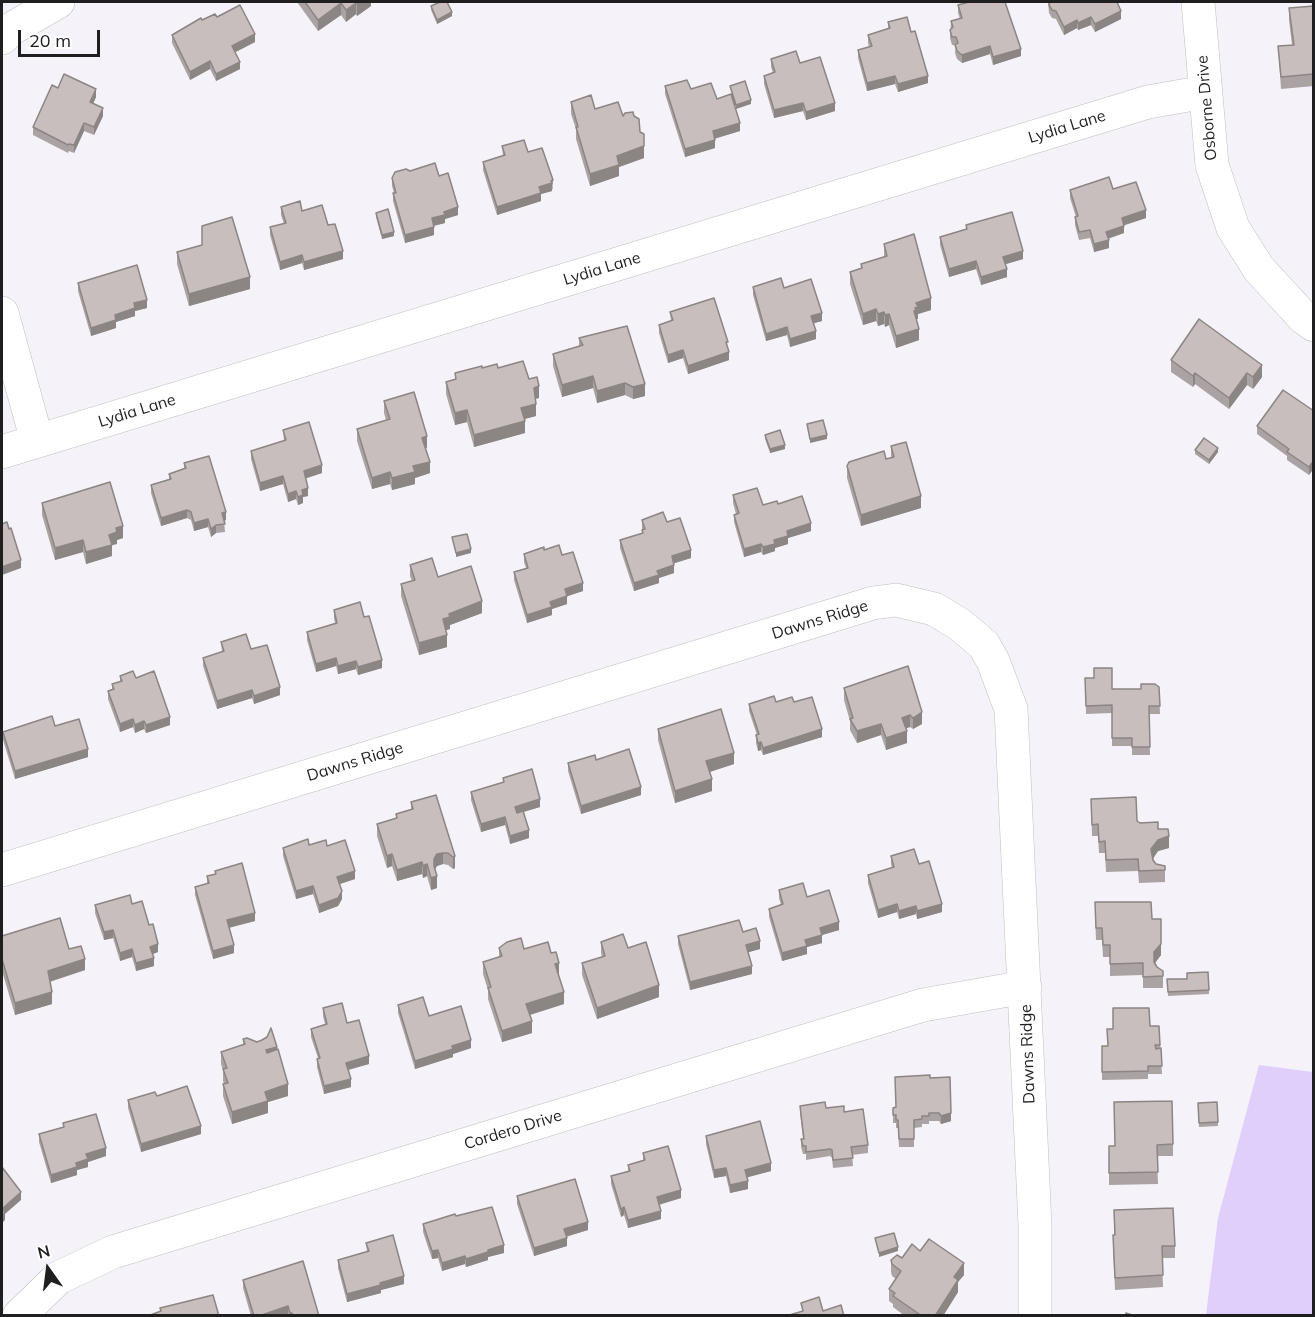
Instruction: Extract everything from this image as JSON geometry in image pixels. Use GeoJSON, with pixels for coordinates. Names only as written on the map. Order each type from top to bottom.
{"type":"FeatureCollection","features":[{"type":"Feature","properties":{"kind":"street"},"geometry":{"type":"LineString","coordinates":[[2,38],[11,29],[58,2]]}},
{"type":"Feature","properties":{"kind":"street","name":"Osborne Drive"},"geometry":{"type":"LineString","coordinates":[[1198,2],[1212,165],[1233,228],[1259,269],[1304,318],[1314,325]]}},
{"type":"Feature","properties":{"kind":"street","name":"Lydia Lane"},"geometry":{"type":"LineString","coordinates":[[2,452],[1148,102],[1205,92]]}},
{"type":"Feature","properties":{"kind":"street"},"geometry":{"type":"LineString","coordinates":[[2,314],[38,441]]}},
{"type":"Feature","properties":{"kind":"street","name":"Dawns Ridge"},"geometry":{"type":"LineString","coordinates":[[2,870],[861,607],[896,600],[934,609],[959,624],[984,645],[1011,709],[1035,1225],[1035,1316]]}},
{"type":"Feature","properties":{"kind":"street","name":"Cordero Drive"},"geometry":{"type":"LineString","coordinates":[[19,1316],[58,1278],[113,1252],[923,1005],[1025,987]]}},
{"type":"Feature","properties":{"kind":"shaded area"},"geometry":{"type":"Polygon","coordinates":[[[1259,1065],[1313,1072],[1313,1315],[1206,1315],[1218,1218],[1259,1065]]]}},
{"type":"Feature","properties":{"kind":"building"},"geometry":{"type":"Polygon","coordinates":[[[305,2],[361,2],[346,10],[341,3],[318,20],[305,2]]]}},
{"type":"Feature","properties":{"kind":"building"},"geometry":{"type":"Polygon","coordinates":[[[447,2],[452,12],[437,20],[431,6],[447,2]]]}},
{"type":"Feature","properties":{"kind":"building"},"geometry":{"type":"Polygon","coordinates":[[[969,2],[1005,2],[1021,49],[993,57],[990,46],[962,55],[957,51],[956,37],[952,37],[950,30],[953,27],[951,21],[962,18],[958,5],[969,2]]]}},
{"type":"Feature","properties":{"kind":"building"},"geometry":{"type":"Polygon","coordinates":[[[1050,2],[1117,2],[1121,11],[1095,24],[1091,17],[1078,23],[1077,20],[1064,27],[1056,11],[1052,10],[1049,5],[1050,2]]]}},
{"type":"Feature","properties":{"kind":"building"},"geometry":{"type":"Polygon","coordinates":[[[240,5],[255,34],[232,46],[240,62],[216,74],[210,61],[190,72],[172,35],[201,18],[202,20],[215,14],[217,17],[240,5]]]}},
{"type":"Feature","properties":{"kind":"building"},"geometry":{"type":"Polygon","coordinates":[[[1314,6],[1314,74],[1281,77],[1278,46],[1294,45],[1289,8],[1314,6]]]}},
{"type":"Feature","properties":{"kind":"building"},"geometry":{"type":"Polygon","coordinates":[[[907,17],[911,32],[915,31],[928,76],[898,84],[895,76],[867,83],[858,50],[872,46],[868,35],[890,28],[888,22],[907,17]]]}},
{"type":"Feature","properties":{"kind":"building"},"geometry":{"type":"Polygon","coordinates":[[[796,51],[800,63],[820,57],[835,103],[806,112],[803,103],[774,110],[764,76],[775,72],[771,59],[796,51]]]}},
{"type":"Feature","properties":{"kind":"building"},"geometry":{"type":"Polygon","coordinates":[[[64,74],[96,89],[90,102],[103,108],[94,127],[84,123],[74,145],[68,145],[33,127],[52,85],[58,88],[64,74]]]}},
{"type":"Feature","properties":{"kind":"building"},"geometry":{"type":"Polygon","coordinates":[[[687,80],[691,89],[711,83],[717,99],[731,94],[740,123],[713,131],[715,140],[685,149],[665,86],[687,80]]]}},
{"type":"Feature","properties":{"kind":"building"},"geometry":{"type":"Polygon","coordinates":[[[745,81],[751,100],[736,105],[730,86],[745,81]]]}},
{"type":"Feature","properties":{"kind":"building"},"geometry":{"type":"Polygon","coordinates":[[[591,95],[595,109],[618,102],[623,116],[625,113],[633,112],[634,116],[639,119],[640,132],[644,134],[644,146],[617,156],[619,165],[590,174],[571,102],[591,95]]]}},
{"type":"Feature","properties":{"kind":"building"},"geometry":{"type":"Polygon","coordinates":[[[524,140],[528,152],[542,148],[552,183],[539,187],[541,193],[497,207],[483,162],[505,155],[502,146],[524,140]]]}},
{"type":"Feature","properties":{"kind":"building"},"geometry":{"type":"Polygon","coordinates":[[[435,163],[439,176],[448,173],[458,207],[444,212],[445,215],[432,218],[434,227],[405,235],[393,193],[396,193],[392,178],[395,172],[406,169],[410,171],[435,163]]]}},
{"type":"Feature","properties":{"kind":"building"},"geometry":{"type":"Polygon","coordinates":[[[1109,177],[1113,189],[1136,182],[1146,210],[1122,218],[1124,226],[1106,232],[1109,240],[1094,244],[1090,230],[1079,232],[1075,217],[1078,216],[1070,190],[1109,177]]]}},
{"type":"Feature","properties":{"kind":"building"},"geometry":{"type":"Polygon","coordinates":[[[300,201],[302,211],[322,205],[328,225],[335,224],[343,251],[304,262],[302,255],[280,262],[270,227],[286,223],[281,207],[300,201]]]}},
{"type":"Feature","properties":{"kind":"building"},"geometry":{"type":"Polygon","coordinates":[[[388,209],[394,232],[382,235],[376,213],[388,209]]]}},
{"type":"Feature","properties":{"kind":"building"},"geometry":{"type":"Polygon","coordinates":[[[1012,212],[1023,251],[1003,257],[1007,269],[981,277],[976,261],[949,269],[940,237],[967,229],[966,225],[1012,212]]]}},
{"type":"Feature","properties":{"kind":"building"},"geometry":{"type":"Polygon","coordinates":[[[232,217],[250,277],[189,294],[177,252],[202,245],[202,226],[232,217]]]}},
{"type":"Feature","properties":{"kind":"building"},"geometry":{"type":"Polygon","coordinates":[[[914,234],[931,298],[916,303],[918,307],[914,311],[919,329],[896,336],[889,314],[885,315],[884,312],[878,314],[876,309],[863,314],[850,272],[862,268],[861,264],[887,256],[884,244],[914,234]]]}},
{"type":"Feature","properties":{"kind":"building"},"geometry":{"type":"Polygon","coordinates":[[[137,265],[147,300],[134,303],[135,308],[115,315],[116,320],[91,328],[78,283],[137,265]]]}},
{"type":"Feature","properties":{"kind":"building"},"geometry":{"type":"Polygon","coordinates":[[[781,278],[784,288],[811,279],[822,313],[811,316],[816,331],[790,339],[787,327],[766,334],[753,287],[781,278]]]}},
{"type":"Feature","properties":{"kind":"building"},"geometry":{"type":"Polygon","coordinates":[[[714,298],[729,352],[688,366],[683,350],[668,355],[659,325],[673,320],[670,312],[714,298]]]}},
{"type":"Feature","properties":{"kind":"building"},"geometry":{"type":"Polygon","coordinates":[[[1199,319],[1262,365],[1253,377],[1247,373],[1229,398],[1195,373],[1193,376],[1171,360],[1199,319]]]}},
{"type":"Feature","properties":{"kind":"building"},"geometry":{"type":"Polygon","coordinates":[[[627,326],[645,384],[633,387],[625,383],[597,391],[593,376],[562,385],[553,354],[583,345],[579,338],[627,326]]]}},
{"type":"Feature","properties":{"kind":"building"},"geometry":{"type":"Polygon","coordinates":[[[523,361],[529,379],[537,377],[539,386],[534,388],[536,404],[521,408],[525,421],[474,435],[467,410],[455,413],[446,382],[456,379],[455,373],[497,364],[498,368],[523,361]]]}},
{"type":"Feature","properties":{"kind":"building"},"geometry":{"type":"Polygon","coordinates":[[[1283,390],[1314,411],[1314,460],[1309,467],[1287,452],[1289,449],[1257,426],[1283,390]]]}},
{"type":"Feature","properties":{"kind":"building"},"geometry":{"type":"Polygon","coordinates":[[[414,392],[427,436],[422,438],[430,462],[413,466],[415,472],[392,478],[390,472],[372,478],[357,429],[390,419],[384,401],[414,392]]]}},
{"type":"Feature","properties":{"kind":"building"},"geometry":{"type":"Polygon","coordinates":[[[823,420],[827,435],[810,439],[807,424],[823,420]]]}},
{"type":"Feature","properties":{"kind":"building"},"geometry":{"type":"Polygon","coordinates":[[[309,422],[322,465],[304,471],[308,488],[302,490],[303,495],[298,497],[296,491],[288,494],[283,476],[260,483],[251,451],[286,440],[283,430],[309,422]]]}},
{"type":"Feature","properties":{"kind":"building"},"geometry":{"type":"Polygon","coordinates":[[[780,430],[785,445],[770,449],[765,435],[780,430]]]}},
{"type":"Feature","properties":{"kind":"building"},"geometry":{"type":"Polygon","coordinates":[[[1204,438],[1218,448],[1209,460],[1195,450],[1204,438]]]}},
{"type":"Feature","properties":{"kind":"building"},"geometry":{"type":"Polygon","coordinates":[[[906,442],[921,496],[861,515],[847,466],[849,462],[884,451],[886,459],[894,457],[891,446],[906,442]]]}},
{"type":"Feature","properties":{"kind":"building"},"geometry":{"type":"Polygon","coordinates":[[[209,456],[226,512],[222,513],[225,524],[216,525],[211,529],[208,519],[194,523],[191,512],[187,510],[161,518],[151,485],[171,479],[169,474],[186,468],[184,463],[209,456]]]}},
{"type":"Feature","properties":{"kind":"building"},"geometry":{"type":"Polygon","coordinates":[[[110,482],[123,526],[116,528],[117,532],[109,535],[112,545],[86,552],[83,540],[55,548],[42,503],[110,482]]]}},
{"type":"Feature","properties":{"kind":"building"},"geometry":{"type":"Polygon","coordinates":[[[757,488],[763,505],[777,501],[778,504],[802,496],[811,523],[787,531],[788,536],[774,540],[775,544],[763,547],[761,544],[744,549],[734,515],[739,513],[733,495],[757,488]]]}},
{"type":"Feature","properties":{"kind":"building"},"geometry":{"type":"Polygon","coordinates":[[[663,512],[667,522],[680,518],[691,550],[672,556],[674,565],[657,571],[659,575],[634,583],[620,540],[643,533],[642,530],[645,529],[642,520],[663,512]]]}},
{"type":"Feature","properties":{"kind":"building"},"geometry":{"type":"Polygon","coordinates":[[[7,522],[21,560],[2,567],[2,524],[7,522]]]}},
{"type":"Feature","properties":{"kind":"building"},"geometry":{"type":"Polygon","coordinates":[[[467,534],[471,549],[456,553],[452,537],[467,534]]]}},
{"type":"Feature","properties":{"kind":"building"},"geometry":{"type":"Polygon","coordinates":[[[559,545],[562,555],[573,552],[583,583],[565,589],[567,596],[550,602],[552,607],[527,615],[514,572],[528,568],[524,554],[559,545]]]}},
{"type":"Feature","properties":{"kind":"building"},"geometry":{"type":"Polygon","coordinates":[[[432,558],[438,577],[471,566],[482,601],[449,614],[450,617],[443,619],[447,635],[419,643],[401,584],[415,580],[410,565],[432,558]]]}},
{"type":"Feature","properties":{"kind":"building"},"geometry":{"type":"Polygon","coordinates":[[[360,602],[364,617],[369,616],[382,660],[358,667],[356,661],[338,666],[336,658],[316,664],[307,632],[337,623],[334,610],[360,602]]]}},
{"type":"Feature","properties":{"kind":"building"},"geometry":{"type":"Polygon","coordinates":[[[246,634],[251,649],[267,645],[280,687],[254,696],[252,690],[217,701],[203,658],[224,651],[221,642],[246,634]]]}},
{"type":"Feature","properties":{"kind":"building"},"geometry":{"type":"Polygon","coordinates":[[[908,666],[922,712],[913,718],[910,715],[902,718],[907,731],[886,738],[881,724],[857,731],[850,719],[853,718],[844,688],[908,666]]]}},
{"type":"Feature","properties":{"kind":"building"},"geometry":{"type":"Polygon","coordinates":[[[1094,668],[1112,668],[1112,689],[1141,689],[1141,684],[1155,684],[1159,687],[1160,706],[1149,706],[1150,747],[1132,747],[1132,738],[1112,738],[1112,705],[1086,706],[1085,678],[1094,678],[1094,668]]]}},
{"type":"Feature","properties":{"kind":"building"},"geometry":{"type":"Polygon","coordinates":[[[133,671],[136,678],[154,671],[170,717],[146,725],[144,721],[135,725],[133,719],[120,724],[108,691],[114,689],[112,684],[122,681],[120,676],[133,671]]]}},
{"type":"Feature","properties":{"kind":"building"},"geometry":{"type":"Polygon","coordinates":[[[774,696],[776,702],[792,697],[794,702],[812,697],[822,729],[763,748],[761,742],[758,743],[756,735],[759,734],[749,704],[774,696]]]}},
{"type":"Feature","properties":{"kind":"building"},"geometry":{"type":"Polygon","coordinates":[[[721,709],[734,753],[706,761],[712,779],[675,791],[658,729],[721,709]]]}},
{"type":"Feature","properties":{"kind":"building"},"geometry":{"type":"Polygon","coordinates":[[[52,716],[55,726],[79,719],[88,749],[15,771],[3,732],[52,716]]]}},
{"type":"Feature","properties":{"kind":"building"},"geometry":{"type":"Polygon","coordinates":[[[629,749],[641,787],[581,806],[568,763],[595,755],[596,760],[629,749]]]}},
{"type":"Feature","properties":{"kind":"building"},"geometry":{"type":"Polygon","coordinates":[[[532,769],[540,799],[515,807],[517,813],[523,811],[529,830],[510,836],[505,817],[481,824],[471,792],[504,782],[503,778],[532,769]]]}},
{"type":"Feature","properties":{"kind":"building"},"geometry":{"type":"Polygon","coordinates":[[[436,795],[455,856],[448,853],[437,854],[434,866],[437,876],[431,878],[427,864],[423,866],[422,862],[397,870],[392,854],[387,856],[377,824],[397,818],[396,814],[413,809],[411,802],[436,795]]]}},
{"type":"Feature","properties":{"kind":"building"},"geometry":{"type":"Polygon","coordinates":[[[1136,797],[1137,821],[1140,823],[1158,822],[1158,829],[1168,829],[1169,836],[1158,840],[1151,849],[1153,860],[1156,864],[1165,866],[1165,870],[1139,871],[1138,859],[1106,860],[1105,841],[1099,842],[1098,824],[1092,825],[1091,799],[1136,797]]]}},
{"type":"Feature","properties":{"kind":"building"},"geometry":{"type":"Polygon","coordinates":[[[308,839],[309,845],[326,840],[327,846],[345,840],[355,871],[337,877],[342,891],[338,898],[319,905],[313,886],[296,891],[283,848],[308,839]]]}},
{"type":"Feature","properties":{"kind":"building"},"geometry":{"type":"Polygon","coordinates":[[[914,849],[919,864],[929,861],[942,904],[917,911],[916,906],[899,911],[897,904],[878,910],[868,875],[894,867],[891,856],[914,849]]]}},
{"type":"Feature","properties":{"kind":"building"},"geometry":{"type":"Polygon","coordinates":[[[242,863],[255,913],[227,920],[234,945],[213,951],[195,887],[209,883],[207,876],[216,874],[215,871],[242,863]]]}},
{"type":"Feature","properties":{"kind":"building"},"geometry":{"type":"Polygon","coordinates":[[[803,883],[807,897],[829,890],[839,922],[820,928],[822,935],[805,940],[807,946],[782,953],[769,909],[783,904],[779,890],[803,883]]]}},
{"type":"Feature","properties":{"kind":"building"},"geometry":{"type":"Polygon","coordinates":[[[130,895],[132,904],[142,901],[149,925],[153,924],[158,944],[150,947],[154,958],[136,963],[132,949],[120,953],[113,930],[104,932],[95,905],[130,895]]]}},
{"type":"Feature","properties":{"kind":"building"},"geometry":{"type":"Polygon","coordinates":[[[1095,902],[1151,902],[1152,919],[1161,919],[1161,944],[1154,952],[1154,962],[1163,971],[1163,976],[1143,977],[1143,963],[1110,964],[1110,945],[1103,945],[1102,928],[1096,928],[1095,902]]]}},
{"type":"Feature","properties":{"kind":"building"},"geometry":{"type":"Polygon","coordinates":[[[60,918],[69,949],[81,946],[85,959],[48,971],[52,992],[15,1003],[2,959],[2,936],[60,918]]]}},
{"type":"Feature","properties":{"kind":"building"},"geometry":{"type":"Polygon","coordinates":[[[739,920],[743,932],[756,928],[760,941],[746,945],[752,966],[690,982],[678,936],[739,920]]]}},
{"type":"Feature","properties":{"kind":"building"},"geometry":{"type":"Polygon","coordinates":[[[623,934],[628,948],[646,942],[659,985],[597,1008],[582,963],[605,956],[601,942],[623,934]]]}},
{"type":"Feature","properties":{"kind":"building"},"geometry":{"type":"Polygon","coordinates":[[[521,938],[524,949],[548,942],[551,953],[556,952],[559,963],[555,964],[564,992],[526,1004],[532,1021],[502,1031],[488,988],[491,987],[483,962],[502,956],[499,948],[507,942],[521,938]]]}},
{"type":"Feature","properties":{"kind":"building"},"geometry":{"type":"Polygon","coordinates":[[[1208,972],[1209,990],[1168,992],[1167,979],[1187,979],[1187,973],[1208,972]]]}},
{"type":"Feature","properties":{"kind":"building"},"geometry":{"type":"Polygon","coordinates":[[[423,997],[429,1016],[461,1006],[471,1040],[452,1046],[453,1049],[415,1061],[398,1005],[423,997]]]}},
{"type":"Feature","properties":{"kind":"building"},"geometry":{"type":"Polygon","coordinates":[[[342,1003],[347,1023],[359,1020],[369,1056],[346,1063],[351,1079],[324,1086],[317,1059],[320,1058],[311,1029],[327,1024],[323,1008],[342,1003]]]}},
{"type":"Feature","properties":{"kind":"building"},"geometry":{"type":"Polygon","coordinates":[[[1113,1008],[1149,1008],[1150,1026],[1159,1026],[1160,1045],[1155,1045],[1156,1049],[1161,1048],[1162,1066],[1148,1066],[1148,1071],[1102,1072],[1102,1046],[1108,1046],[1107,1029],[1113,1029],[1113,1008]]]}},
{"type":"Feature","properties":{"kind":"building"},"geometry":{"type":"Polygon","coordinates":[[[271,1028],[277,1047],[266,1050],[267,1053],[278,1049],[288,1084],[265,1092],[268,1101],[232,1112],[223,1084],[228,1083],[223,1069],[227,1068],[221,1052],[245,1044],[243,1039],[247,1038],[257,1042],[262,1040],[267,1037],[271,1028]]]}},
{"type":"Feature","properties":{"kind":"building"},"geometry":{"type":"Polygon","coordinates":[[[930,1075],[930,1078],[950,1077],[951,1113],[941,1116],[939,1113],[929,1113],[929,1116],[922,1116],[922,1119],[914,1120],[914,1139],[899,1139],[898,1120],[896,1120],[896,1115],[893,1115],[893,1108],[896,1107],[895,1077],[930,1075]]]}},
{"type":"Feature","properties":{"kind":"building"},"geometry":{"type":"Polygon","coordinates":[[[187,1086],[201,1126],[141,1144],[128,1100],[155,1092],[157,1096],[187,1086]]]}},
{"type":"Feature","properties":{"kind":"building"},"geometry":{"type":"Polygon","coordinates":[[[1172,1101],[1173,1144],[1157,1145],[1158,1172],[1109,1173],[1109,1146],[1115,1146],[1114,1102],[1172,1101]]]}},
{"type":"Feature","properties":{"kind":"building"},"geometry":{"type":"Polygon","coordinates":[[[825,1102],[826,1108],[844,1106],[844,1112],[863,1109],[868,1145],[851,1147],[853,1158],[833,1160],[830,1149],[806,1152],[806,1146],[803,1146],[800,1106],[825,1102]]]}},
{"type":"Feature","properties":{"kind":"building"},"geometry":{"type":"Polygon","coordinates":[[[1217,1102],[1218,1122],[1199,1123],[1198,1103],[1217,1102]]]}},
{"type":"Feature","properties":{"kind":"building"},"geometry":{"type":"Polygon","coordinates":[[[96,1114],[106,1148],[86,1154],[88,1159],[76,1163],[77,1167],[51,1175],[39,1134],[64,1127],[63,1123],[96,1114]]]}},
{"type":"Feature","properties":{"kind":"building"},"geometry":{"type":"Polygon","coordinates":[[[760,1121],[771,1163],[745,1170],[748,1181],[730,1185],[726,1168],[714,1170],[706,1136],[760,1121]]]}},
{"type":"Feature","properties":{"kind":"building"},"geometry":{"type":"Polygon","coordinates":[[[668,1146],[681,1190],[657,1197],[661,1211],[628,1220],[624,1207],[621,1209],[611,1176],[630,1171],[628,1165],[645,1160],[643,1153],[668,1146]]]}},
{"type":"Feature","properties":{"kind":"building"},"geometry":{"type":"Polygon","coordinates":[[[2,1167],[21,1192],[2,1209],[2,1167]]]}},
{"type":"Feature","properties":{"kind":"building"},"geometry":{"type":"Polygon","coordinates":[[[575,1179],[588,1222],[564,1229],[567,1238],[534,1248],[517,1196],[575,1179]]]}},
{"type":"Feature","properties":{"kind":"building"},"geometry":{"type":"Polygon","coordinates":[[[492,1207],[504,1245],[466,1259],[465,1256],[442,1263],[438,1250],[432,1251],[423,1224],[455,1214],[456,1216],[492,1207]]]}},
{"type":"Feature","properties":{"kind":"building"},"geometry":{"type":"Polygon","coordinates":[[[1173,1208],[1175,1246],[1162,1246],[1163,1275],[1115,1278],[1114,1210],[1173,1208]]]}},
{"type":"Feature","properties":{"kind":"building"},"geometry":{"type":"Polygon","coordinates":[[[894,1233],[898,1247],[879,1253],[875,1238],[894,1233]]]}},
{"type":"Feature","properties":{"kind":"building"},"geometry":{"type":"Polygon","coordinates":[[[393,1235],[404,1276],[347,1294],[338,1260],[369,1251],[366,1243],[393,1235]]]}},
{"type":"Feature","properties":{"kind":"building"},"geometry":{"type":"Polygon","coordinates":[[[929,1239],[964,1263],[954,1277],[958,1280],[935,1316],[922,1316],[893,1296],[895,1293],[889,1289],[901,1271],[892,1264],[891,1260],[897,1255],[902,1258],[912,1244],[920,1251],[929,1239]]]}},
{"type":"Feature","properties":{"kind":"building"},"geometry":{"type":"Polygon","coordinates":[[[303,1261],[319,1316],[293,1316],[288,1306],[254,1316],[243,1280],[303,1261]]]}},
{"type":"Feature","properties":{"kind":"building"},"geometry":{"type":"Polygon","coordinates":[[[213,1295],[219,1316],[148,1316],[161,1311],[160,1308],[213,1295]]]}},
{"type":"Feature","properties":{"kind":"building"},"geometry":{"type":"Polygon","coordinates":[[[819,1297],[823,1311],[841,1305],[844,1316],[786,1316],[803,1311],[801,1303],[819,1297]]]}}]}
